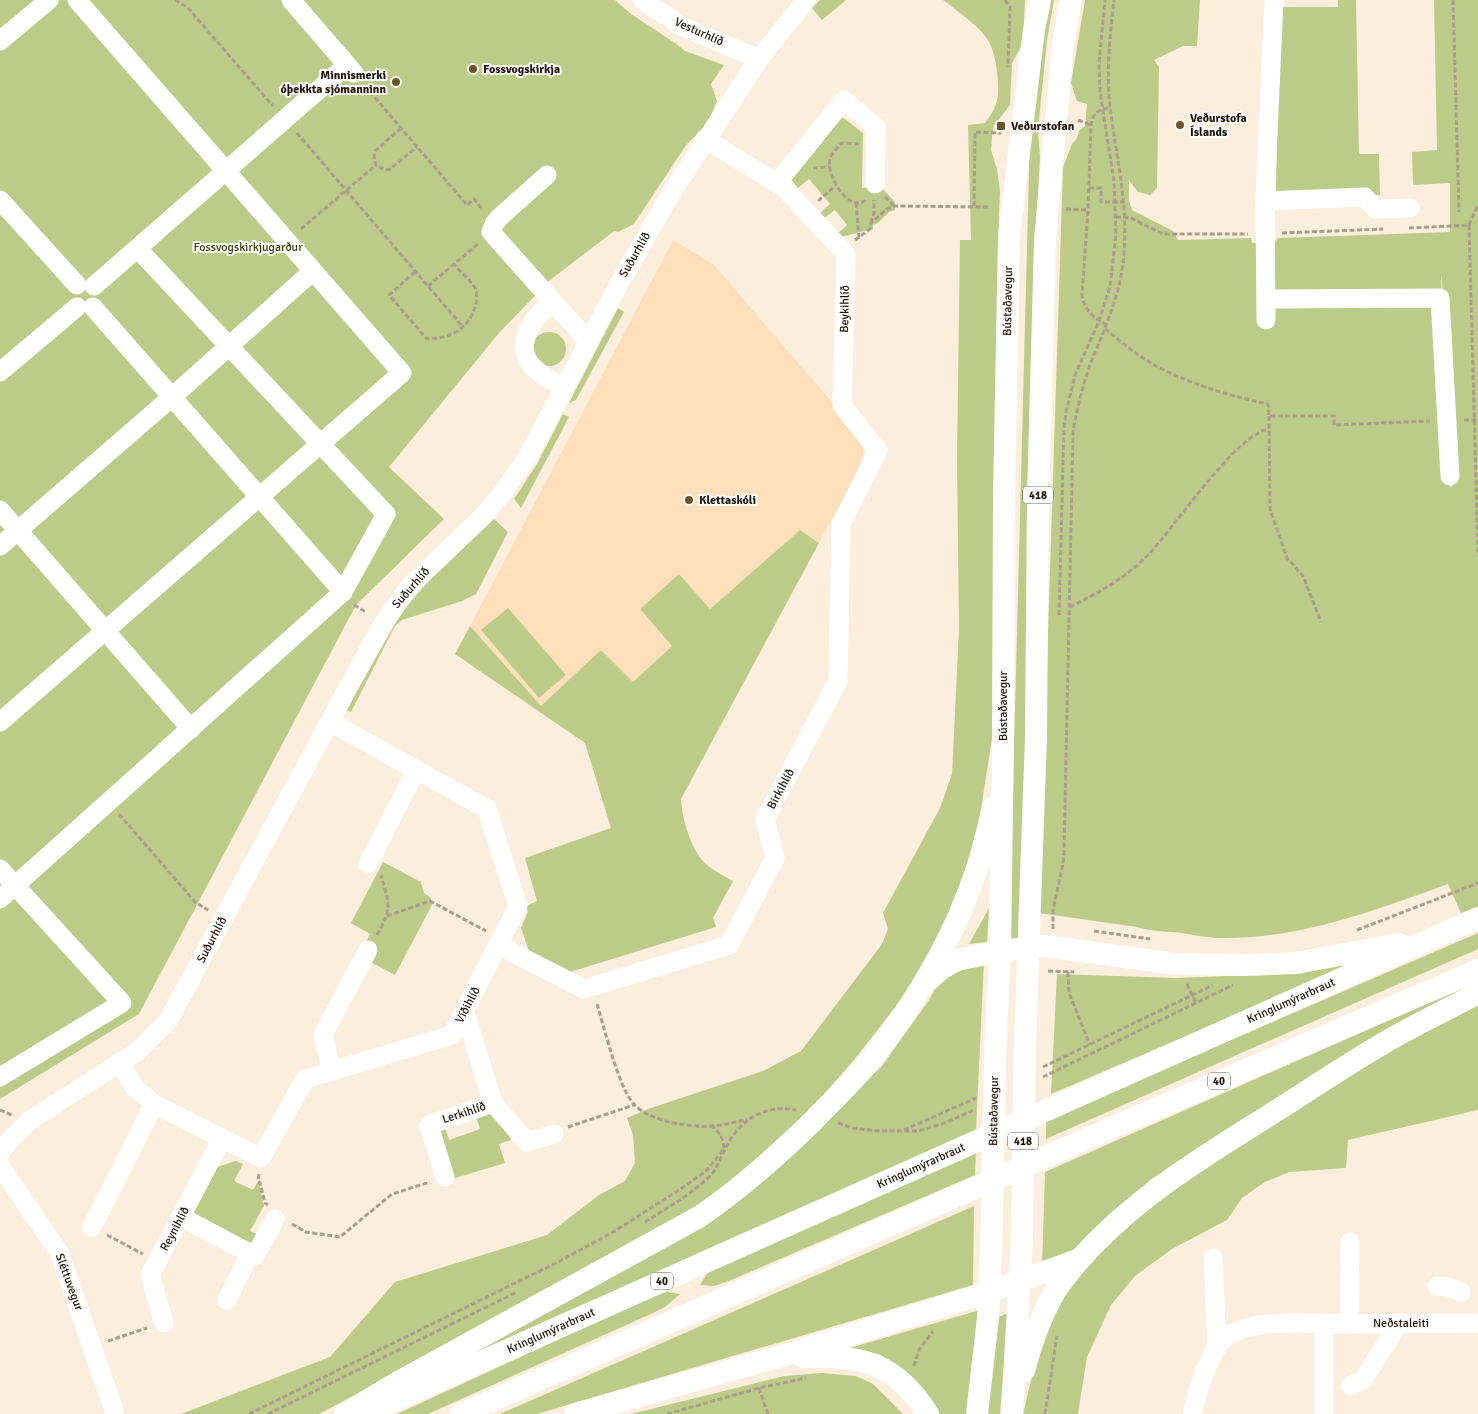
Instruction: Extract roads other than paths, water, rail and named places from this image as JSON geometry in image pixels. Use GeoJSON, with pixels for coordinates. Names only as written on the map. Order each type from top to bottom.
{"type":"FeatureCollection","features":[{"type":"Feature","properties":{"kind":"main road"},"geometry":{"type":"LineString","coordinates":[[1034,0],[1034,30]]}},
{"type":"Feature","properties":{"kind":"main road","name":"Bústaðavegur"},"geometry":{"type":"LineString","coordinates":[[977,1414],[988,1318],[995,1056],[1000,952],[1004,506],[1009,236],[1034,30],[1040,0]]}},
{"type":"Feature","properties":{"kind":"main road","name":"418"},"geometry":{"type":"LineString","coordinates":[[1020,1281],[1025,1044],[1036,737],[1038,496],[1045,241],[1063,42],[1070,0]]}},
{"type":"Feature","properties":{"kind":"main road"},"geometry":{"type":"LineString","coordinates":[[345,1414],[395,1384],[699,1217],[729,1196],[785,1148],[853,1080],[876,1053],[923,985],[966,901],[993,811],[1003,740]]}},
{"type":"Feature","properties":{"kind":"main road","name":"Kringlumýrarbraut"},"geometry":{"type":"LineString","coordinates":[[364,1414],[1478,918]]}},
{"type":"Feature","properties":{"kind":"main road"},"geometry":{"type":"LineString","coordinates":[[923,985],[941,969],[957,960],[1045,946],[1176,964],[1240,965],[1296,963],[1435,937]]}},
{"type":"Feature","properties":{"kind":"main road","name":"40"},"geometry":{"type":"LineString","coordinates":[[461,1414],[1118,1125],[1478,970]]}},
{"type":"Feature","properties":{"kind":"main road"},"geometry":{"type":"LineString","coordinates":[[1012,1414],[1030,1346],[1060,1285],[1082,1259],[1129,1212],[1170,1180],[1212,1151],[1385,1042],[1478,993]]}},
{"type":"Feature","properties":{"kind":"main road"},"geometry":{"type":"LineString","coordinates":[[574,1414],[785,1355],[989,1292],[1082,1259]]}},
{"type":"Feature","properties":{"kind":"main road"},"geometry":{"type":"LineString","coordinates":[[1012,1414],[1020,1281]]}},
{"type":"Feature","properties":{"kind":"main road"},"geometry":{"type":"LineString","coordinates":[[785,1355],[798,1358],[844,1357],[860,1359],[874,1364],[903,1384],[920,1401],[928,1414]]}},
{"type":"Feature","properties":{"kind":"street"},"geometry":{"type":"LineString","coordinates":[[0,41],[49,0]]}},
{"type":"Feature","properties":{"kind":"street"},"geometry":{"type":"LineString","coordinates":[[0,722],[402,373],[77,0]]}},
{"type":"Feature","properties":{"kind":"street"},"geometry":{"type":"LineString","coordinates":[[291,0],[350,69],[285,119],[138,249],[85,285],[73,290],[72,296],[73,302],[85,307],[172,397],[343,592]]}},
{"type":"Feature","properties":{"kind":"street","name":"Vesturhlíð"},"geometry":{"type":"LineString","coordinates":[[642,0],[683,27],[759,59]]}},
{"type":"Feature","properties":{"kind":"street","name":"Suðurhlíð"},"geometry":{"type":"LineString","coordinates":[[0,1153],[29,1121],[138,1051],[168,1020],[382,625],[410,586],[483,516],[504,491],[527,458],[588,341],[672,192],[759,59],[806,0]]}},
{"type":"Feature","properties":{"kind":"street"},"geometry":{"type":"LineString","coordinates":[[1266,320],[1265,234],[1274,0]]}},
{"type":"Feature","properties":{"kind":"street"},"geometry":{"type":"LineString","coordinates":[[705,139],[777,183],[844,100],[876,127],[875,191]]}},
{"type":"Feature","properties":{"kind":"street"},"geometry":{"type":"LineString","coordinates":[[547,175],[500,217],[493,228],[588,341]]}},
{"type":"Feature","properties":{"kind":"street","name":"Beykihlíð"},"geometry":{"type":"LineString","coordinates":[[777,183],[846,254],[842,405],[878,451]]}},
{"type":"Feature","properties":{"kind":"street"},"geometry":{"type":"LineString","coordinates":[[1266,201],[1365,197],[1375,209],[1410,208]]}},
{"type":"Feature","properties":{"kind":"street"},"geometry":{"type":"LineString","coordinates":[[0,200],[85,285]]}},
{"type":"Feature","properties":{"kind":"street"},"geometry":{"type":"LineString","coordinates":[[0,899],[343,592],[386,514],[138,249]]}},
{"type":"Feature","properties":{"kind":"street"},"geometry":{"type":"LineString","coordinates":[[0,546],[172,397],[312,271]]}},
{"type":"Feature","properties":{"kind":"street"},"geometry":{"type":"LineString","coordinates":[[1266,299],[1440,298],[1450,476]]}},
{"type":"Feature","properties":{"kind":"street"},"geometry":{"type":"LineString","coordinates":[[555,304],[540,314],[530,326],[524,350],[526,357],[534,368],[563,388]]}},
{"type":"Feature","properties":{"kind":"street"},"geometry":{"type":"LineString","coordinates":[[0,372],[85,307]]}},
{"type":"Feature","properties":{"kind":"street","name":"Birkihlíð"},"geometry":{"type":"LineString","coordinates":[[500,942],[584,989],[729,945],[775,858],[765,819],[838,681],[840,524],[878,451]]}},
{"type":"Feature","properties":{"kind":"street"},"geometry":{"type":"LineString","coordinates":[[0,510],[191,729]]}},
{"type":"Feature","properties":{"kind":"street","name":"Víðihlíð"},"geometry":{"type":"LineString","coordinates":[[222,1139],[261,1158],[305,1079],[452,1035],[518,906],[487,809],[330,722]]}},
{"type":"Feature","properties":{"kind":"street"},"geometry":{"type":"LineString","coordinates":[[368,864],[416,770]]}},
{"type":"Feature","properties":{"kind":"street"},"geometry":{"type":"LineString","coordinates":[[0,869],[122,1003],[0,1077]]}},
{"type":"Feature","properties":{"kind":"street"},"geometry":{"type":"LineString","coordinates":[[332,1071],[323,1035],[368,950]]}},
{"type":"Feature","properties":{"kind":"street","name":"Lerkihlíð"},"geometry":{"type":"LineString","coordinates":[[464,1013],[493,1104],[527,1142],[562,1130]]}},
{"type":"Feature","properties":{"kind":"street"},"geometry":{"type":"LineString","coordinates":[[120,1064],[135,1088],[154,1104],[222,1139]]}},
{"type":"Feature","properties":{"kind":"street"},"geometry":{"type":"LineString","coordinates":[[92,1227],[154,1104]]}},
{"type":"Feature","properties":{"kind":"street","name":"Lerkihlíð"},"geometry":{"type":"LineString","coordinates":[[445,1177],[429,1125],[493,1104]]}},
{"type":"Feature","properties":{"kind":"street","name":"Reynihlíð"},"geometry":{"type":"LineString","coordinates":[[164,1323],[150,1275],[222,1139]]}},
{"type":"Feature","properties":{"kind":"street","name":"Sléttuvegur"},"geometry":{"type":"LineString","coordinates":[[0,1166],[59,1252],[114,1410]]}},
{"type":"Feature","properties":{"kind":"street"},"geometry":{"type":"LineString","coordinates":[[181,1217],[255,1256],[280,1215]]}},
{"type":"Feature","properties":{"kind":"street"},"geometry":{"type":"LineString","coordinates":[[1349,1324],[1350,1242]]}},
{"type":"Feature","properties":{"kind":"street"},"geometry":{"type":"LineString","coordinates":[[227,1300],[250,1254]]}},
{"type":"Feature","properties":{"kind":"street"},"geometry":{"type":"LineString","coordinates":[[1192,1414],[1206,1372],[1217,1347],[1213,1258]]}},
{"type":"Feature","properties":{"kind":"street"},"geometry":{"type":"LineString","coordinates":[[1437,1286],[1449,1287],[1461,1292]]}},
{"type":"Feature","properties":{"kind":"street","name":"Neðstaleiti"},"geometry":{"type":"LineString","coordinates":[[1217,1347],[1229,1336],[1243,1330],[1284,1323],[1478,1323]]}},
{"type":"Feature","properties":{"kind":"street"},"geometry":{"type":"LineString","coordinates":[[1324,1323],[1324,1414]]}},
{"type":"Feature","properties":{"kind":"street"},"geometry":{"type":"LineString","coordinates":[[1351,1385],[1363,1380],[1399,1323]]}},
{"type":"Feature","properties":{"kind":"place","name":"Fossvogskirkja"},"geometry":{"type":"Point","coordinates":[473,69]}},
{"type":"Feature","properties":{"kind":"place","name":"Minnismerki óþekkta sjómanninn"},"geometry":{"type":"Point","coordinates":[396,82]}},
{"type":"Feature","properties":{"kind":"place","name":"Veðurstofa Íslands"},"geometry":{"type":"Point","coordinates":[1180,125]}},
{"type":"Feature","properties":{"kind":"place","name":"Veðurstofan"},"geometry":{"type":"Point","coordinates":[1001,126]}},
{"type":"Feature","properties":{"kind":"place","name":"Klettaskóli"},"geometry":{"type":"Point","coordinates":[689,500]}},
{"type":"Feature","properties":{"kind":"park label","name":"Fossvogskirkjugarður"},"geometry":{"type":"Point","coordinates":[248,247]}}]}
